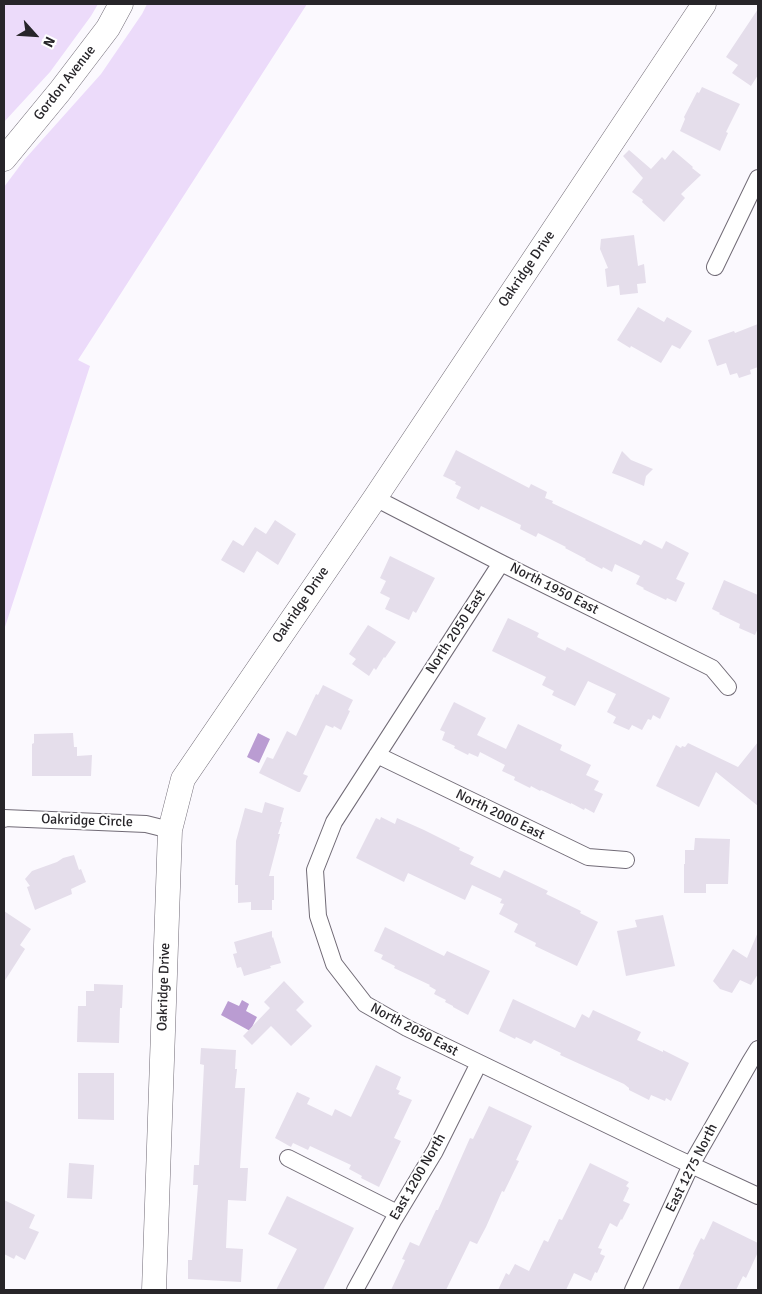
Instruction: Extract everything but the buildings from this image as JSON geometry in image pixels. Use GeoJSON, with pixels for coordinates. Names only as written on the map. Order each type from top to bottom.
{"type":"FeatureCollection","features":[{"type":"Feature","properties":{"kind":"street","name":"Gordon Avenue"},"geometry":{"type":"LineString","coordinates":[[4,159],[60,91],[108,28],[121,4]]}},
{"type":"Feature","properties":{"kind":"street","name":"Oakridge Drive"},"geometry":{"type":"LineString","coordinates":[[154,1290],[170,830],[183,779],[375,498],[704,4]]}},
{"type":"Feature","properties":{"kind":"street"},"geometry":{"type":"LineString","coordinates":[[715,267],[758,178]]}},
{"type":"Feature","properties":{"kind":"street","name":"North 1950 East"},"geometry":{"type":"LineString","coordinates":[[375,498],[712,668],[728,687]]}},
{"type":"Feature","properties":{"kind":"street","name":"North 2050 East"},"geometry":{"type":"LineString","coordinates":[[501,563],[334,822],[316,870],[318,916],[334,964],[365,1004],[408,1028],[758,1196]]}},
{"type":"Feature","properties":{"kind":"street","name":"North 2000 East"},"geometry":{"type":"LineString","coordinates":[[377,755],[588,857],[626,860]]}},
{"type":"Feature","properties":{"kind":"street","name":"Oakridge Circle"},"geometry":{"type":"LineString","coordinates":[[4,819],[146,824],[170,830]]}},
{"type":"Feature","properties":{"kind":"street","name":"East 1275 North"},"geometry":{"type":"LineString","coordinates":[[633,1290],[691,1165],[758,1049]]}},
{"type":"Feature","properties":{"kind":"street","name":"East 1200 North"},"geometry":{"type":"LineString","coordinates":[[355,1290],[397,1213],[435,1151],[479,1063]]}},
{"type":"Feature","properties":{"kind":"street"},"geometry":{"type":"LineString","coordinates":[[288,1158],[397,1213]]}},
{"type":"Feature","properties":{"kind":"shaded area"},"geometry":{"type":"Polygon","coordinates":[[[4,4],[98,4],[50,72],[4,122],[4,4]]]}},
{"type":"Feature","properties":{"kind":"shaded area"},"geometry":{"type":"Polygon","coordinates":[[[147,4],[307,4],[78,360],[90,366],[4,630],[4,187],[25,159],[101,74],[147,4]]]}},
{"type":"Feature","properties":{"kind":"shaded area"},"geometry":{"type":"Polygon","coordinates":[[[258,733],[270,739],[259,763],[247,757],[258,733]]]}},
{"type":"Feature","properties":{"kind":"shaded area"},"geometry":{"type":"Polygon","coordinates":[[[242,1000],[249,1004],[246,1011],[257,1017],[250,1031],[221,1015],[228,1001],[239,1006],[242,1000]]]}}]}
